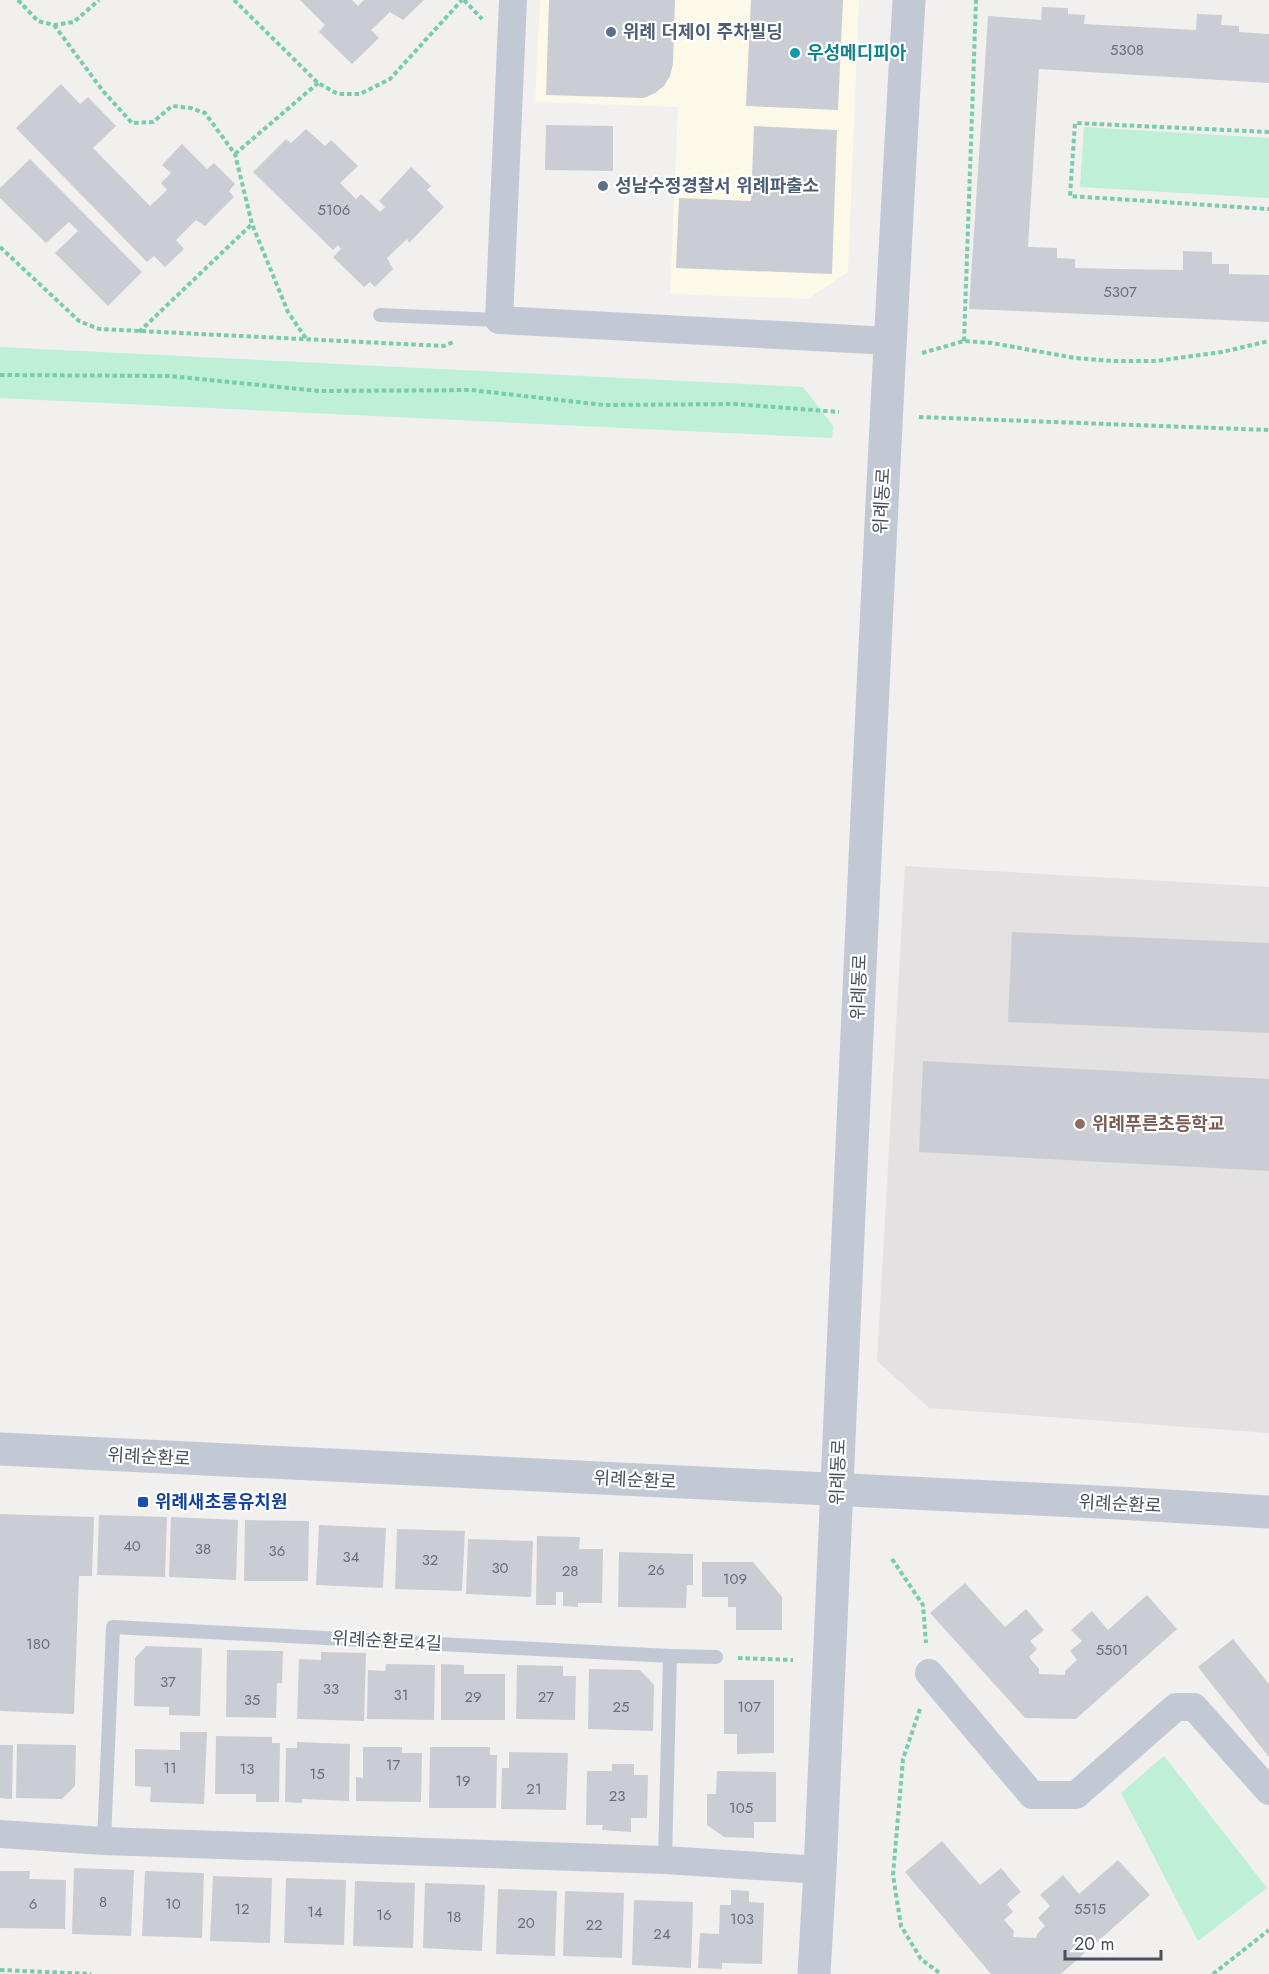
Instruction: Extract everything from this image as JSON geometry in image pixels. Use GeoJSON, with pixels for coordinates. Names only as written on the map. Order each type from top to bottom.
{"type":"FeatureCollection","features":[{"type":"Feature","properties":{"kind":"street"},"geometry":{"type":"LineString","coordinates":[[513,0],[499,320],[904,347]]}},
{"type":"Feature","properties":{"kind":"street","name":"위례동로"},"geometry":{"type":"LineString","coordinates":[[814,1972],[862,905],[904,347],[909,0]]}},
{"type":"Feature","properties":{"kind":"street","name":"위례순환로"},"geometry":{"type":"LineString","coordinates":[[0,1449],[1269,1512]]}},
{"type":"Feature","properties":{"kind":"street"},"geometry":{"type":"LineString","coordinates":[[928,1673],[1032,1795],[1076,1795],[1176,1707],[1194,1707],[1269,1791]]}},
{"type":"Feature","properties":{"kind":"street"},"geometry":{"type":"LineString","coordinates":[[0,1834],[104,1841],[666,1860],[820,1870]]}},
{"type":"Feature","properties":{"kind":"lane"},"geometry":{"type":"LineString","coordinates":[[380,315],[499,320]]}},
{"type":"Feature","properties":{"kind":"lane","name":"위례순환로4길"},"geometry":{"type":"LineString","coordinates":[[104,1841],[113,1628],[670,1656]]}},
{"type":"Feature","properties":{"kind":"lane"},"geometry":{"type":"LineString","coordinates":[[666,1860],[670,1656],[716,1657]]}},
{"type":"Feature","properties":{"kind":"path"},"geometry":{"type":"LineString","coordinates":[[18,0],[38,21],[54,25],[75,22],[99,0]]}},
{"type":"Feature","properties":{"kind":"path"},"geometry":{"type":"LineString","coordinates":[[234,0],[318,83],[338,94],[360,94],[390,79],[462,0]]}},
{"type":"Feature","properties":{"kind":"path"},"geometry":{"type":"LineString","coordinates":[[964,341],[976,0]]}},
{"type":"Feature","properties":{"kind":"path"},"geometry":{"type":"LineString","coordinates":[[54,25],[103,91],[132,123],[153,122],[172,106],[205,113],[236,154],[252,224],[288,312],[308,340]]}},
{"type":"Feature","properties":{"kind":"path"},"geometry":{"type":"LineString","coordinates":[[236,154],[318,83]]}},
{"type":"Feature","properties":{"kind":"path"},"geometry":{"type":"LineString","coordinates":[[1269,132],[1075,123],[1070,196],[1269,209]]}},
{"type":"Feature","properties":{"kind":"path"},"geometry":{"type":"LineString","coordinates":[[138,333],[252,224]]}},
{"type":"Feature","properties":{"kind":"path"},"geometry":{"type":"LineString","coordinates":[[0,247],[79,321],[99,329],[138,333],[444,346],[499,320]]}},
{"type":"Feature","properties":{"kind":"path"},"geometry":{"type":"LineString","coordinates":[[904,347],[964,341],[992,343],[1075,358],[1156,361],[1222,352],[1269,341]]}},
{"type":"Feature","properties":{"kind":"path"},"geometry":{"type":"LineString","coordinates":[[0,375],[169,376],[319,391],[471,390],[604,405],[735,404],[839,412]]}},
{"type":"Feature","properties":{"kind":"path"},"geometry":{"type":"LineString","coordinates":[[916,417],[1269,430]]}},
{"type":"Feature","properties":{"kind":"path"},"geometry":{"type":"LineString","coordinates":[[892,1559],[924,1605],[928,1673],[920,1710],[903,1759],[893,1875],[901,1926],[921,1959],[941,1974]]}},
{"type":"Feature","properties":{"kind":"path"},"geometry":{"type":"LineString","coordinates":[[716,1657],[793,1660]]}},
{"type":"Feature","properties":{"kind":"path"},"geometry":{"type":"LineString","coordinates":[[1213,1974],[1269,1930]]}},
{"type":"Feature","properties":{"kind":"path"},"geometry":{"type":"LineString","coordinates":[[0,1970],[91,1974]]}},
{"type":"Feature","properties":{"kind":"shaded area"},"geometry":{"type":"Polygon","coordinates":[[[540,0],[859,0],[848,272],[808,299],[670,294],[678,107],[535,102],[540,0]]]}},
{"type":"Feature","properties":{"kind":"shaded area","name":"위례푸른초등학교"},"geometry":{"type":"Polygon","coordinates":[[[905,866],[1269,887],[1269,1433],[929,1408],[877,1361],[905,866]]]}},
{"type":"Feature","properties":{"kind":"green space"},"geometry":{"type":"Polygon","coordinates":[[[1084,127],[1269,138],[1269,198],[1080,187],[1084,127]]]}},
{"type":"Feature","properties":{"kind":"green space"},"geometry":{"type":"Polygon","coordinates":[[[0,347],[803,387],[833,426],[832,438],[0,398],[0,347]]]}},
{"type":"Feature","properties":{"kind":"green space"},"geometry":{"type":"Polygon","coordinates":[[[1164,1756],[1267,1888],[1198,1941],[1121,1793],[1164,1756]]]}},
{"type":"Feature","properties":{"kind":"building"},"geometry":{"type":"Polygon","coordinates":[[[300,0],[352,0],[358,6],[364,0],[424,0],[403,20],[390,12],[371,30],[379,38],[352,64],[319,32],[325,25],[300,0]]]}},
{"type":"Feature","properties":{"kind":"building","name":"위례 더제이 주차빌딩"},"geometry":{"type":"Polygon","coordinates":[[[549,0],[675,0],[673,64],[664,86],[644,98],[546,95],[549,0]]]}},
{"type":"Feature","properties":{"kind":"building","name":"우성메디피아"},"geometry":{"type":"Polygon","coordinates":[[[751,0],[843,0],[838,110],[746,106],[751,0]]]}},
{"type":"Feature","properties":{"kind":"building"},"geometry":{"type":"Polygon","coordinates":[[[1042,7],[1068,8],[1068,14],[1085,15],[1084,24],[1196,30],[1197,14],[1222,15],[1221,25],[1239,26],[1239,32],[1269,34],[1269,83],[1039,69],[1028,247],[1057,248],[1057,258],[1075,259],[1075,268],[1183,270],[1183,251],[1212,252],[1212,264],[1229,264],[1229,274],[1269,275],[1269,322],[969,309],[988,16],[1041,20],[1042,7]]]}},
{"type":"Feature","properties":{"kind":"building"},"geometry":{"type":"Polygon","coordinates":[[[61,84],[80,104],[88,97],[116,126],[93,148],[150,206],[167,190],[161,183],[171,173],[162,165],[182,144],[207,169],[214,163],[235,184],[229,191],[234,197],[205,226],[196,220],[176,240],[184,249],[165,267],[154,256],[147,262],[16,128],[61,84]]]}},
{"type":"Feature","properties":{"kind":"building"},"geometry":{"type":"Polygon","coordinates":[[[546,125],[613,126],[613,171],[545,170],[546,125]]]}},
{"type":"Feature","properties":{"kind":"building"},"geometry":{"type":"Polygon","coordinates":[[[754,126],[837,130],[832,274],[676,268],[679,198],[751,201],[754,126]]]}},
{"type":"Feature","properties":{"kind":"building"},"geometry":{"type":"Polygon","coordinates":[[[306,129],[325,146],[331,140],[358,166],[340,183],[356,199],[361,194],[380,212],[385,207],[379,201],[411,167],[431,186],[427,190],[444,207],[409,243],[407,239],[387,258],[393,269],[375,287],[370,282],[364,287],[333,257],[341,249],[338,245],[333,250],[253,172],[286,139],[291,143],[306,129]]]}},
{"type":"Feature","properties":{"kind":"building"},"geometry":{"type":"Polygon","coordinates":[[[30,159],[142,272],[108,306],[55,253],[78,231],[69,222],[46,243],[0,198],[0,188],[30,159]]]}},
{"type":"Feature","properties":{"kind":"building"},"geometry":{"type":"Polygon","coordinates":[[[1012,932],[1269,943],[1269,1033],[1008,1022],[1012,932]]]}},
{"type":"Feature","properties":{"kind":"building"},"geometry":{"type":"Polygon","coordinates":[[[923,1061],[1269,1079],[1269,1171],[919,1152],[923,1061]]]}},
{"type":"Feature","properties":{"kind":"building"},"geometry":{"type":"Polygon","coordinates":[[[0,1514],[94,1517],[92,1576],[79,1576],[74,1714],[0,1711],[0,1514]]]}},
{"type":"Feature","properties":{"kind":"building"},"geometry":{"type":"Polygon","coordinates":[[[99,1515],[167,1517],[165,1577],[97,1575],[99,1515]]]}},
{"type":"Feature","properties":{"kind":"building"},"geometry":{"type":"Polygon","coordinates":[[[171,1517],[238,1520],[236,1580],[169,1577],[171,1517]]]}},
{"type":"Feature","properties":{"kind":"building"},"geometry":{"type":"Polygon","coordinates":[[[245,1520],[309,1521],[308,1581],[244,1581],[245,1520]]]}},
{"type":"Feature","properties":{"kind":"building"},"geometry":{"type":"Polygon","coordinates":[[[319,1525],[386,1528],[383,1588],[316,1585],[319,1525]]]}},
{"type":"Feature","properties":{"kind":"building"},"geometry":{"type":"Polygon","coordinates":[[[397,1529],[465,1531],[462,1591],[395,1589],[397,1529]]]}},
{"type":"Feature","properties":{"kind":"building"},"geometry":{"type":"Polygon","coordinates":[[[537,1536],[580,1537],[579,1549],[603,1549],[602,1603],[578,1603],[578,1607],[563,1606],[563,1592],[556,1592],[556,1605],[536,1605],[537,1536]]]}},
{"type":"Feature","properties":{"kind":"building"},"geometry":{"type":"Polygon","coordinates":[[[468,1539],[533,1541],[531,1597],[466,1594],[468,1539]]]}},
{"type":"Feature","properties":{"kind":"building"},"geometry":{"type":"Polygon","coordinates":[[[619,1552],[693,1554],[693,1585],[687,1585],[686,1608],[618,1607],[619,1552]]]}},
{"type":"Feature","properties":{"kind":"building"},"geometry":{"type":"Polygon","coordinates":[[[702,1562],[753,1562],[782,1597],[782,1630],[736,1630],[736,1607],[728,1607],[728,1597],[702,1597],[702,1562]]]}},
{"type":"Feature","properties":{"kind":"building"},"geometry":{"type":"Polygon","coordinates":[[[965,1583],[1005,1627],[1026,1609],[1044,1630],[1030,1641],[1037,1649],[1029,1657],[1039,1669],[1039,1674],[1065,1675],[1065,1671],[1077,1660],[1070,1651],[1082,1641],[1071,1630],[1092,1611],[1108,1630],[1147,1595],[1177,1629],[1076,1719],[1025,1718],[930,1613],[965,1583]]]}},
{"type":"Feature","properties":{"kind":"building"},"geometry":{"type":"Polygon","coordinates":[[[1233,1639],[1269,1684],[1269,1757],[1198,1667],[1233,1639]]]}},
{"type":"Feature","properties":{"kind":"building"},"geometry":{"type":"Polygon","coordinates":[[[146,1646],[202,1648],[200,1716],[169,1715],[169,1707],[134,1706],[135,1658],[146,1646]]]}},
{"type":"Feature","properties":{"kind":"building"},"geometry":{"type":"Polygon","coordinates":[[[227,1650],[283,1651],[282,1683],[277,1683],[276,1718],[226,1717],[227,1650]]]}},
{"type":"Feature","properties":{"kind":"building"},"geometry":{"type":"Polygon","coordinates":[[[321,1652],[366,1653],[364,1721],[297,1719],[299,1659],[321,1660],[321,1652]]]}},
{"type":"Feature","properties":{"kind":"building"},"geometry":{"type":"Polygon","coordinates":[[[386,1664],[435,1665],[434,1720],[367,1719],[368,1670],[385,1671],[386,1664]]]}},
{"type":"Feature","properties":{"kind":"building"},"geometry":{"type":"Polygon","coordinates":[[[441,1664],[464,1665],[464,1674],[505,1674],[505,1720],[441,1720],[441,1664]]]}},
{"type":"Feature","properties":{"kind":"building"},"geometry":{"type":"Polygon","coordinates":[[[517,1665],[563,1666],[563,1676],[576,1676],[575,1720],[516,1719],[517,1665]]]}},
{"type":"Feature","properties":{"kind":"building"},"geometry":{"type":"Polygon","coordinates":[[[589,1669],[640,1670],[654,1685],[653,1731],[588,1729],[589,1669]]]}},
{"type":"Feature","properties":{"kind":"building"},"geometry":{"type":"Polygon","coordinates":[[[724,1680],[774,1680],[774,1753],[737,1754],[737,1734],[724,1734],[724,1680]]]}},
{"type":"Feature","properties":{"kind":"building"},"geometry":{"type":"Polygon","coordinates":[[[180,1732],[207,1732],[204,1804],[150,1802],[151,1787],[135,1786],[135,1749],[180,1750],[180,1732]]]}},
{"type":"Feature","properties":{"kind":"building"},"geometry":{"type":"Polygon","coordinates":[[[216,1736],[272,1737],[272,1743],[280,1743],[279,1802],[256,1802],[256,1794],[215,1794],[216,1736]]]}},
{"type":"Feature","properties":{"kind":"building"},"geometry":{"type":"Polygon","coordinates":[[[297,1742],[350,1744],[349,1801],[302,1799],[302,1803],[285,1802],[286,1748],[297,1748],[297,1742]]]}},
{"type":"Feature","properties":{"kind":"building"},"geometry":{"type":"Polygon","coordinates":[[[17,1744],[76,1745],[75,1786],[62,1799],[16,1798],[17,1744]]]}},
{"type":"Feature","properties":{"kind":"building"},"geometry":{"type":"Polygon","coordinates":[[[0,1745],[13,1745],[12,1799],[0,1798],[0,1745]]]}},
{"type":"Feature","properties":{"kind":"building"},"geometry":{"type":"Polygon","coordinates":[[[363,1747],[402,1747],[402,1753],[422,1753],[421,1802],[356,1801],[356,1777],[363,1778],[363,1747]]]}},
{"type":"Feature","properties":{"kind":"building"},"geometry":{"type":"Polygon","coordinates":[[[430,1747],[490,1747],[490,1755],[497,1755],[496,1808],[429,1808],[430,1747]]]}},
{"type":"Feature","properties":{"kind":"building"},"geometry":{"type":"Polygon","coordinates":[[[509,1752],[568,1753],[566,1810],[501,1809],[502,1768],[509,1768],[509,1752]]]}},
{"type":"Feature","properties":{"kind":"building"},"geometry":{"type":"Polygon","coordinates":[[[612,1764],[634,1764],[634,1775],[648,1775],[647,1818],[631,1818],[631,1832],[602,1830],[603,1825],[586,1825],[587,1771],[612,1771],[612,1764]]]}},
{"type":"Feature","properties":{"kind":"building"},"geometry":{"type":"Polygon","coordinates":[[[717,1771],[776,1772],[776,1822],[754,1822],[754,1838],[724,1837],[707,1825],[707,1794],[716,1794],[717,1771]]]}},
{"type":"Feature","properties":{"kind":"building"},"geometry":{"type":"Polygon","coordinates":[[[942,1841],[980,1885],[1001,1868],[1021,1892],[1007,1904],[1013,1912],[1004,1920],[1014,1931],[1013,1937],[1036,1938],[1045,1926],[1038,1918],[1050,1906],[1040,1895],[1063,1875],[1079,1894],[1118,1860],[1150,1895],[1061,1974],[991,1974],[905,1872],[942,1841]]]}},
{"type":"Feature","properties":{"kind":"building"},"geometry":{"type":"Polygon","coordinates":[[[74,1868],[134,1870],[131,1936],[72,1934],[74,1868]]]}},
{"type":"Feature","properties":{"kind":"building"},"geometry":{"type":"Polygon","coordinates":[[[0,1871],[30,1871],[29,1879],[66,1880],[65,1929],[0,1928],[0,1871]]]}},
{"type":"Feature","properties":{"kind":"building"},"geometry":{"type":"Polygon","coordinates":[[[145,1871],[204,1873],[202,1938],[142,1936],[145,1871]]]}},
{"type":"Feature","properties":{"kind":"building"},"geometry":{"type":"Polygon","coordinates":[[[213,1876],[272,1878],[270,1943],[210,1941],[213,1876]]]}},
{"type":"Feature","properties":{"kind":"building"},"geometry":{"type":"Polygon","coordinates":[[[286,1878],[346,1880],[344,1945],[284,1943],[286,1878]]]}},
{"type":"Feature","properties":{"kind":"building"},"geometry":{"type":"Polygon","coordinates":[[[355,1881],[415,1883],[413,1948],[353,1946],[355,1881]]]}},
{"type":"Feature","properties":{"kind":"building"},"geometry":{"type":"Polygon","coordinates":[[[425,1883],[485,1885],[482,1951],[423,1948],[425,1883]]]}},
{"type":"Feature","properties":{"kind":"building"},"geometry":{"type":"Polygon","coordinates":[[[498,1889],[557,1891],[555,1956],[496,1954],[498,1889]]]}},
{"type":"Feature","properties":{"kind":"building"},"geometry":{"type":"Polygon","coordinates":[[[731,1890],[749,1891],[749,1902],[764,1903],[762,1964],[722,1963],[722,1969],[698,1968],[700,1933],[719,1934],[720,1905],[731,1905],[731,1890]]]}},
{"type":"Feature","properties":{"kind":"building"},"geometry":{"type":"Polygon","coordinates":[[[565,1891],[624,1893],[622,1958],[563,1956],[565,1891]]]}},
{"type":"Feature","properties":{"kind":"building"},"geometry":{"type":"Polygon","coordinates":[[[634,1900],[693,1902],[691,1968],[632,1965],[634,1900]]]}},
{"type":"Feature","properties":{"kind":"place","name":"위례 더제이 주차빌딩"},"geometry":{"type":"Point","coordinates":[611,32]}},
{"type":"Feature","properties":{"kind":"place","name":"우성메디피아"},"geometry":{"type":"Point","coordinates":[795,53]}},
{"type":"Feature","properties":{"kind":"place","name":"성남수정경찰서 위례파출소"},"geometry":{"type":"Point","coordinates":[603,186]}},
{"type":"Feature","properties":{"kind":"place","name":"위례푸른초등학교"},"geometry":{"type":"Point","coordinates":[1080,1124]}},
{"type":"Feature","properties":{"kind":"place","name":"위례새초롱유치원"},"geometry":{"type":"Point","coordinates":[143,1502]}}]}
